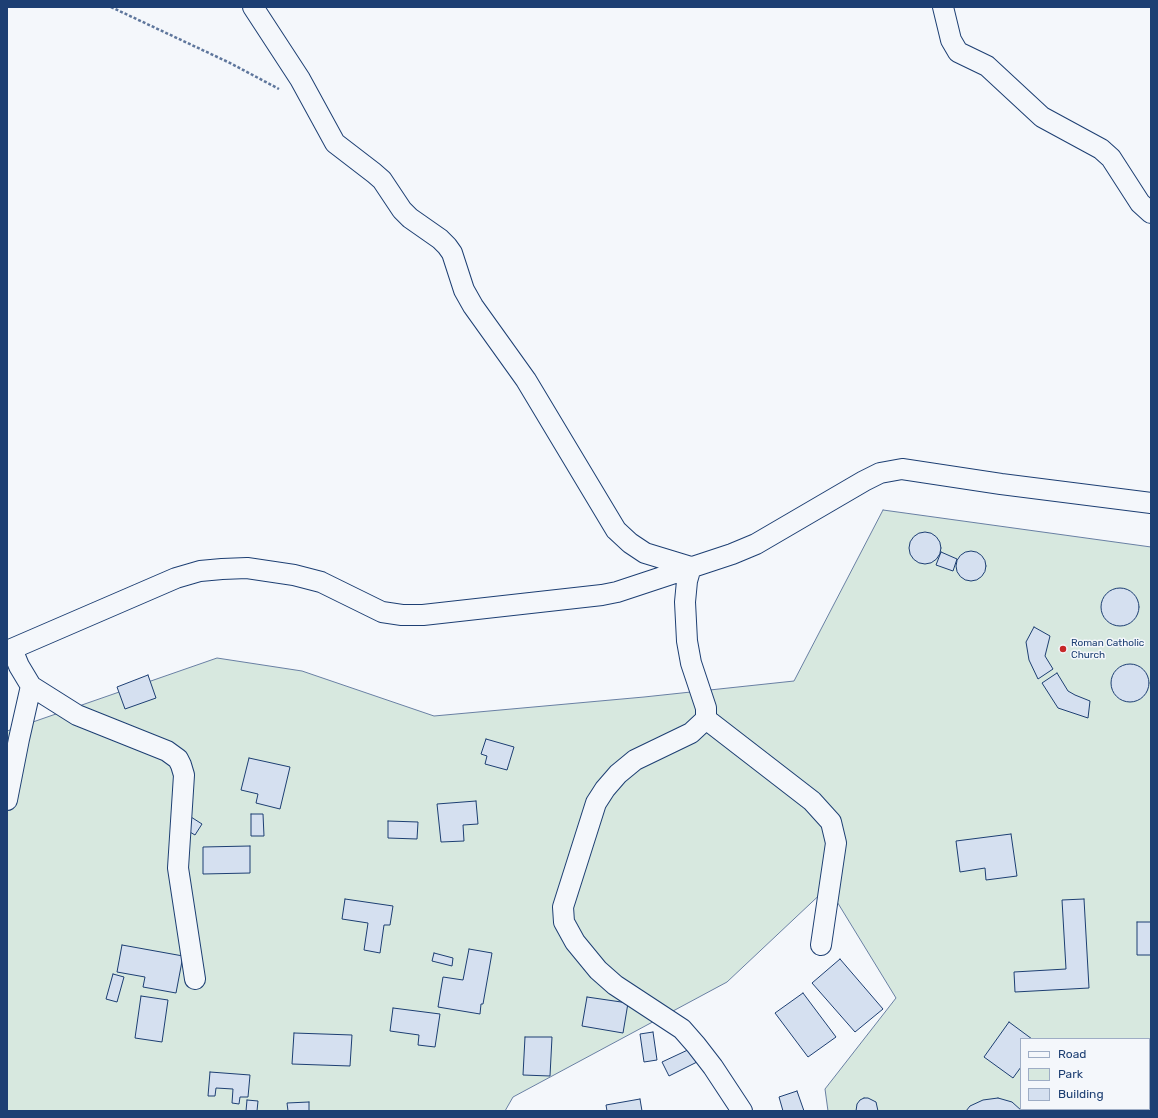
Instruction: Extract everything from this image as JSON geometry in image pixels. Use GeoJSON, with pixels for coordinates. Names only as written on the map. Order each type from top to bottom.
{"type":"FeatureCollection","features":[{"type":"Feature","properties":{"kind":"street"},"geometry":{"type":"LineString","coordinates":[[253,7],[300,79],[335,143],[382,180],[402,210],[410,218],[440,239],[452,253],[464,290],[473,306],[526,380],[616,530],[645,553],[691,566]]}},
{"type":"Feature","properties":{"kind":"street"},"geometry":{"type":"LineString","coordinates":[[943,7],[951,40],[958,52],[987,66],[1029,107],[1042,117],[1101,149],[1111,158],[1140,203],[1151,213]]}},
{"type":"Feature","properties":{"kind":"street"},"geometry":{"type":"LineString","coordinates":[[195,979],[178,868],[184,775],[178,759],[167,751],[77,715],[31,686],[10,650],[176,578],[200,571],[247,568],[294,575],[321,582],[382,612],[402,615],[422,615],[602,595],[617,592],[691,566],[732,554],[756,544],[864,481],[880,473],[902,469],[1000,484],[1151,503]]}},
{"type":"Feature","properties":{"kind":"street"},"geometry":{"type":"LineString","coordinates":[[691,566],[687,581],[686,641],[690,663],[706,708],[706,719],[691,733],[635,760],[618,774],[605,789],[596,803],[562,907],[564,922],[575,942],[598,970],[615,985],[682,1030],[713,1067],[742,1111]]}},
{"type":"Feature","properties":{"kind":"street"},"geometry":{"type":"LineString","coordinates":[[7,800],[31,686]]}},
{"type":"Feature","properties":{"kind":"street"},"geometry":{"type":"LineString","coordinates":[[706,719],[812,802],[831,822],[836,843],[821,945]]}},
{"type":"Feature","properties":{"kind":"path"},"geometry":{"type":"LineString","coordinates":[[111,7],[230,63],[282,90]]}},
{"type":"Feature","properties":{"kind":"green space"},"geometry":{"type":"Polygon","coordinates":[[[883,510],[1151,547],[1151,1111],[828,1111],[825,1089],[896,998],[828,887],[727,982],[513,1097],[505,1111],[7,1111],[7,731],[217,658],[302,671],[434,716],[644,697],[794,681],[883,510]]]}},
{"type":"Feature","properties":{"kind":"building"},"geometry":{"type":"Polygon","coordinates":[[[922,532],[928,532],[937,536],[941,548],[937,560],[928,564],[922,564],[913,560],[909,551],[909,545],[913,536],[922,532]]]}},
{"type":"Feature","properties":{"kind":"building"},"geometry":{"type":"Polygon","coordinates":[[[971,551],[982,555],[986,566],[982,577],[971,581],[960,577],[956,566],[960,555],[971,551]]]}},
{"type":"Feature","properties":{"kind":"building"},"geometry":{"type":"Polygon","coordinates":[[[941,552],[957,559],[953,571],[936,565],[941,552]]]}},
{"type":"Feature","properties":{"kind":"building"},"geometry":{"type":"Polygon","coordinates":[[[1120,588],[1130,591],[1136,597],[1139,607],[1136,617],[1130,623],[1120,626],[1110,623],[1104,617],[1101,607],[1104,597],[1110,591],[1120,588]]]}},
{"type":"Feature","properties":{"kind":"building"},"geometry":{"type":"Polygon","coordinates":[[[1034,627],[1050,636],[1045,656],[1053,669],[1038,679],[1029,660],[1026,642],[1034,627]]]}},
{"type":"Feature","properties":{"kind":"building"},"geometry":{"type":"Polygon","coordinates":[[[1126,664],[1134,664],[1141,667],[1146,672],[1149,683],[1146,694],[1141,699],[1134,702],[1126,702],[1119,699],[1114,694],[1111,687],[1111,679],[1114,672],[1119,667],[1126,664]]]}},
{"type":"Feature","properties":{"kind":"building"},"geometry":{"type":"Polygon","coordinates":[[[1057,673],[1068,691],[1090,701],[1088,718],[1058,708],[1042,683],[1057,673]]]}},
{"type":"Feature","properties":{"kind":"building"},"geometry":{"type":"Polygon","coordinates":[[[148,675],[156,698],[125,709],[117,687],[148,675]]]}},
{"type":"Feature","properties":{"kind":"building"},"geometry":{"type":"Polygon","coordinates":[[[486,739],[514,747],[507,770],[485,764],[487,756],[481,754],[486,739]]]}},
{"type":"Feature","properties":{"kind":"building"},"geometry":{"type":"Polygon","coordinates":[[[249,758],[290,767],[280,809],[256,803],[258,794],[241,790],[249,758]]]}},
{"type":"Feature","properties":{"kind":"building"},"geometry":{"type":"Polygon","coordinates":[[[476,801],[478,824],[463,825],[464,841],[441,842],[437,804],[476,801]]]}},
{"type":"Feature","properties":{"kind":"building"},"geometry":{"type":"Polygon","coordinates":[[[251,814],[263,814],[264,836],[251,836],[251,814]]]}},
{"type":"Feature","properties":{"kind":"building"},"geometry":{"type":"Polygon","coordinates":[[[191,817],[202,824],[195,835],[183,828],[191,817]]]}},
{"type":"Feature","properties":{"kind":"building"},"geometry":{"type":"Polygon","coordinates":[[[388,821],[418,822],[417,839],[388,838],[388,821]]]}},
{"type":"Feature","properties":{"kind":"building"},"geometry":{"type":"Polygon","coordinates":[[[1011,834],[1017,876],[986,880],[985,868],[960,872],[956,841],[1011,834]]]}},
{"type":"Feature","properties":{"kind":"building"},"geometry":{"type":"Polygon","coordinates":[[[250,846],[250,873],[203,874],[203,847],[250,846]]]}},
{"type":"Feature","properties":{"kind":"building"},"geometry":{"type":"Polygon","coordinates":[[[345,899],[393,906],[390,925],[384,925],[380,953],[364,950],[368,923],[342,919],[345,899]]]}},
{"type":"Feature","properties":{"kind":"building"},"geometry":{"type":"Polygon","coordinates":[[[1084,899],[1089,988],[1015,992],[1014,972],[1066,969],[1062,900],[1084,899]]]}},
{"type":"Feature","properties":{"kind":"building"},"geometry":{"type":"Polygon","coordinates":[[[1137,922],[1151,922],[1151,955],[1137,955],[1137,922]]]}},
{"type":"Feature","properties":{"kind":"building"},"geometry":{"type":"Polygon","coordinates":[[[122,945],[183,956],[176,993],[143,987],[145,977],[117,972],[122,945]]]}},
{"type":"Feature","properties":{"kind":"building"},"geometry":{"type":"Polygon","coordinates":[[[469,949],[492,953],[480,1014],[438,1007],[443,977],[463,980],[469,949]]]}},
{"type":"Feature","properties":{"kind":"building"},"geometry":{"type":"Polygon","coordinates":[[[434,953],[453,958],[452,966],[432,961],[434,953]]]}},
{"type":"Feature","properties":{"kind":"building"},"geometry":{"type":"Polygon","coordinates":[[[840,959],[883,1009],[855,1032],[812,983],[840,959]]]}},
{"type":"Feature","properties":{"kind":"building"},"geometry":{"type":"Polygon","coordinates":[[[113,974],[124,977],[117,1002],[106,999],[113,974]]]}},
{"type":"Feature","properties":{"kind":"building"},"geometry":{"type":"Polygon","coordinates":[[[803,993],[836,1037],[808,1057],[775,1013],[803,993]]]}},
{"type":"Feature","properties":{"kind":"building"},"geometry":{"type":"Polygon","coordinates":[[[141,996],[168,1000],[162,1042],[135,1038],[141,996]]]}},
{"type":"Feature","properties":{"kind":"building"},"geometry":{"type":"Polygon","coordinates":[[[587,997],[628,1003],[623,1033],[582,1026],[587,997]]]}},
{"type":"Feature","properties":{"kind":"building"},"geometry":{"type":"Polygon","coordinates":[[[393,1008],[440,1014],[435,1047],[418,1045],[419,1035],[390,1031],[393,1008]]]}},
{"type":"Feature","properties":{"kind":"building"},"geometry":{"type":"Polygon","coordinates":[[[1009,1022],[1031,1038],[1020,1038],[1020,1068],[1013,1078],[984,1057],[1009,1022]]]}},
{"type":"Feature","properties":{"kind":"building"},"geometry":{"type":"Polygon","coordinates":[[[653,1032],[657,1060],[644,1062],[640,1034],[653,1032]]]}},
{"type":"Feature","properties":{"kind":"building"},"geometry":{"type":"Polygon","coordinates":[[[294,1033],[352,1035],[350,1066],[292,1064],[294,1033]]]}},
{"type":"Feature","properties":{"kind":"building"},"geometry":{"type":"Polygon","coordinates":[[[525,1037],[552,1037],[550,1076],[523,1075],[525,1037]]]}},
{"type":"Feature","properties":{"kind":"building"},"geometry":{"type":"Polygon","coordinates":[[[692,1048],[699,1061],[669,1076],[662,1062],[692,1048]]]}},
{"type":"Feature","properties":{"kind":"building"},"geometry":{"type":"Polygon","coordinates":[[[1151,1061],[1151,1079],[1150,1077],[1151,1061]]]}},
{"type":"Feature","properties":{"kind":"building"},"geometry":{"type":"Polygon","coordinates":[[[210,1072],[250,1075],[248,1097],[240,1097],[239,1104],[232,1103],[233,1089],[216,1088],[215,1096],[208,1096],[210,1072]]]}},
{"type":"Feature","properties":{"kind":"building"},"geometry":{"type":"Polygon","coordinates":[[[797,1091],[804,1111],[783,1111],[779,1097],[797,1091]]]}},
{"type":"Feature","properties":{"kind":"building"},"geometry":{"type":"Polygon","coordinates":[[[864,1098],[868,1098],[876,1102],[878,1111],[856,1111],[857,1104],[864,1098]]]}},
{"type":"Feature","properties":{"kind":"building"},"geometry":{"type":"Polygon","coordinates":[[[998,1098],[1012,1102],[1022,1111],[966,1111],[970,1106],[983,1100],[998,1098]]]}},
{"type":"Feature","properties":{"kind":"building"},"geometry":{"type":"Polygon","coordinates":[[[640,1099],[642,1111],[607,1111],[606,1105],[640,1099]]]}},
{"type":"Feature","properties":{"kind":"building"},"geometry":{"type":"Polygon","coordinates":[[[247,1100],[258,1101],[257,1111],[246,1111],[247,1100]]]}},
{"type":"Feature","properties":{"kind":"building"},"geometry":{"type":"Polygon","coordinates":[[[309,1102],[309,1111],[288,1111],[287,1103],[309,1102]]]}},
{"type":"Feature","properties":{"kind":"place","name":"Roman Catholic Church"},"geometry":{"type":"Point","coordinates":[1063,649]}}]}
